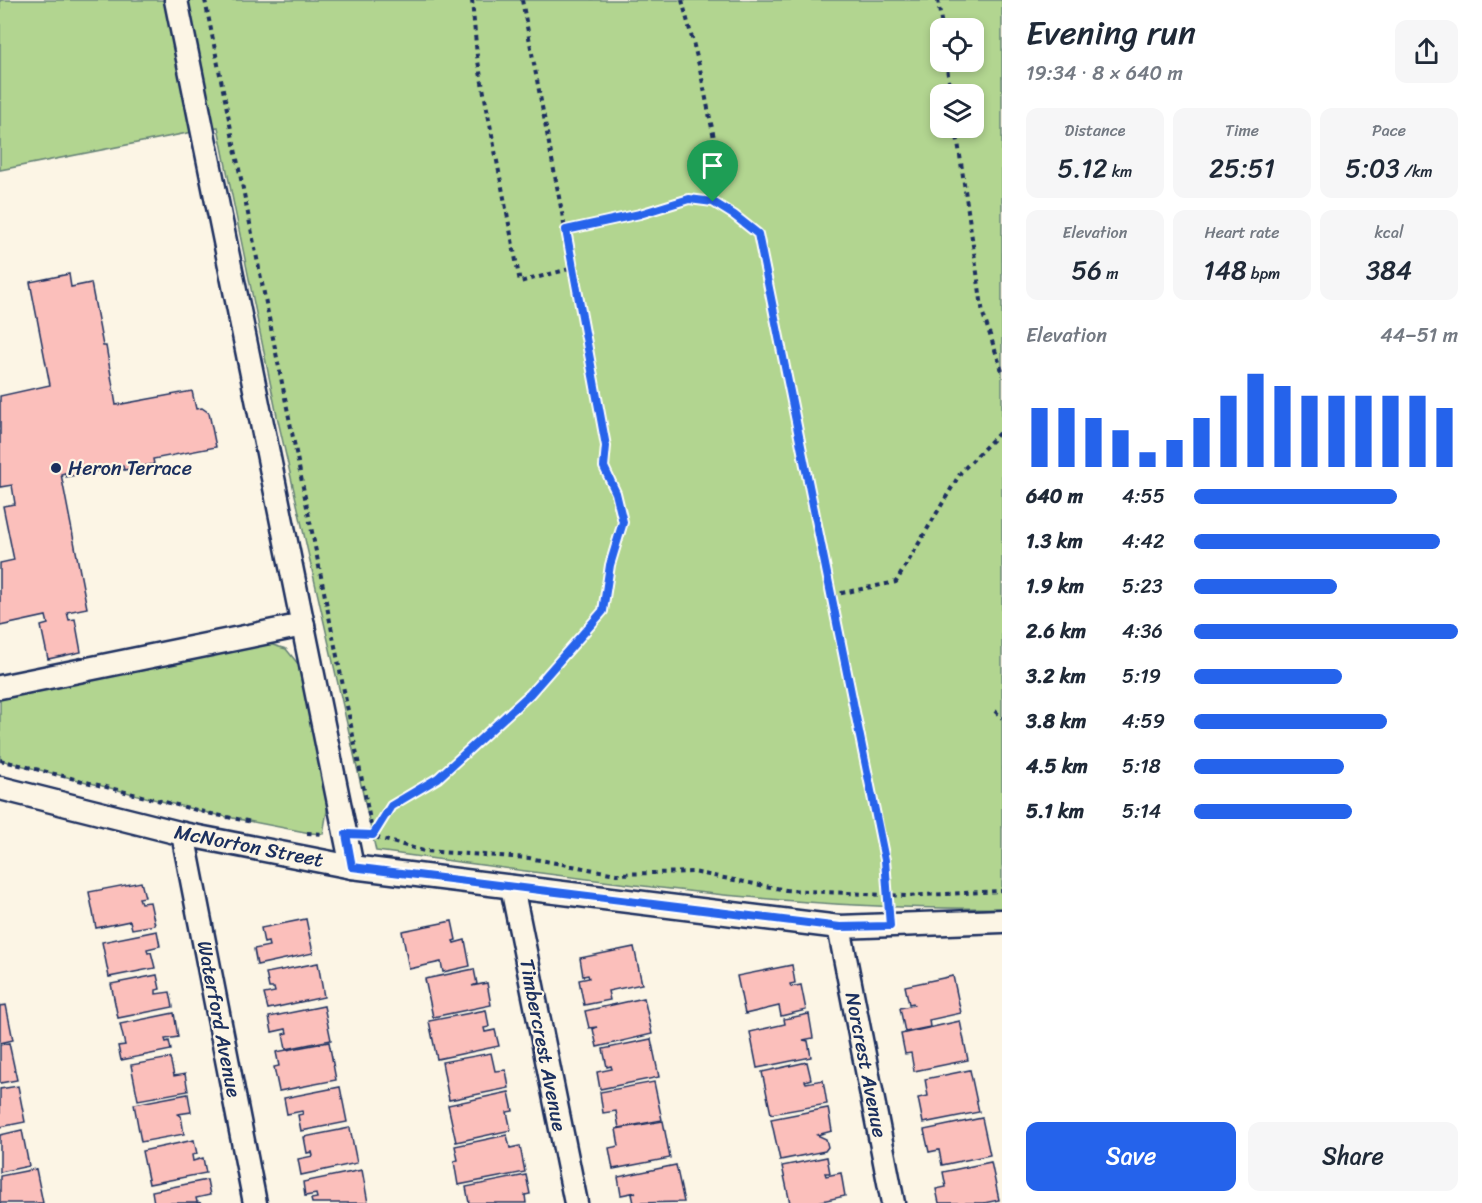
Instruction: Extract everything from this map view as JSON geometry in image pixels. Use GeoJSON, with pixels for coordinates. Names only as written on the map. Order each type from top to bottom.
{"type":"FeatureCollection","features":[{"type":"Feature","properties":{"kind":"street"},"geometry":{"type":"LineString","coordinates":[[176,0],[352,867]]}},
{"type":"Feature","properties":{"kind":"street"},"geometry":{"type":"LineString","coordinates":[[0,687],[303,625]]}},
{"type":"Feature","properties":{"kind":"street","name":"McNorton Street"},"geometry":{"type":"LineString","coordinates":[[0,788],[183,834],[352,867],[840,927],[1002,921]]}},
{"type":"Feature","properties":{"kind":"street","name":"Waterford Avenue"},"geometry":{"type":"LineString","coordinates":[[183,834],[255,1203]]}},
{"type":"Feature","properties":{"kind":"street","name":"Timbercrest Avenue"},"geometry":{"type":"LineString","coordinates":[[512,887],[576,1203]]}},
{"type":"Feature","properties":{"kind":"street","name":"Norcrest Avenue"},"geometry":{"type":"LineString","coordinates":[[840,927],[893,1203]]}},
{"type":"Feature","properties":{"kind":"path"},"geometry":{"type":"LineString","coordinates":[[205,0],[373,835]]}},
{"type":"Feature","properties":{"kind":"path"},"geometry":{"type":"LineString","coordinates":[[472,0],[477,56],[520,282],[573,268]]}},
{"type":"Feature","properties":{"kind":"path"},"geometry":{"type":"LineString","coordinates":[[373,835],[391,806],[438,778],[530,694],[603,611],[610,565],[623,522],[616,493],[604,467],[606,446],[522,0]]}},
{"type":"Feature","properties":{"kind":"path"},"geometry":{"type":"LineString","coordinates":[[682,0],[700,69],[716,148],[713,202]]}},
{"type":"Feature","properties":{"kind":"path"},"geometry":{"type":"LineString","coordinates":[[938,0],[941,18]]}},
{"type":"Feature","properties":{"kind":"path"},"geometry":{"type":"LineString","coordinates":[[957,138],[983,314],[1002,371]]}},
{"type":"Feature","properties":{"kind":"path"},"geometry":{"type":"LineString","coordinates":[[566,230],[640,214],[689,199],[713,202],[758,234],[885,860],[890,926]]}},
{"type":"Feature","properties":{"kind":"path"},"geometry":{"type":"LineString","coordinates":[[832,595],[896,582],[962,472],[1002,430]]}},
{"type":"Feature","properties":{"kind":"path"},"geometry":{"type":"LineString","coordinates":[[995,711],[1002,718]]}},
{"type":"Feature","properties":{"kind":"path"},"geometry":{"type":"LineString","coordinates":[[0,760],[255,823]]}},
{"type":"Feature","properties":{"kind":"path"},"geometry":{"type":"LineString","coordinates":[[299,831],[373,835],[424,851],[529,858],[616,874],[693,873],[786,891],[888,895],[1002,891]]}},
{"type":"Feature","properties":{"kind":"green space"},"geometry":{"type":"Polygon","coordinates":[[[0,0],[1002,0],[1002,908],[923,908],[766,899],[610,882],[376,851],[277,416],[218,127],[0,170],[0,0]]]}},
{"type":"Feature","properties":{"kind":"green space"},"geometry":{"type":"Polygon","coordinates":[[[266,643],[286,649],[299,665],[328,805],[323,834],[212,814],[0,760],[0,695],[266,643]]]}},
{"type":"Feature","properties":{"kind":"building","name":"Heron Terrace"},"geometry":{"type":"Polygon","coordinates":[[[69,274],[71,287],[91,283],[103,346],[106,346],[116,405],[192,391],[196,409],[202,408],[209,413],[216,447],[153,459],[154,464],[124,470],[123,466],[66,477],[65,473],[61,474],[87,608],[67,612],[69,620],[75,619],[81,652],[48,659],[41,626],[48,624],[46,616],[0,626],[0,563],[14,560],[3,506],[15,504],[12,485],[0,487],[0,396],[50,385],[30,282],[69,274]]]}},
{"type":"Feature","properties":{"kind":"building"},"geometry":{"type":"Polygon","coordinates":[[[141,882],[145,897],[139,898],[141,903],[150,902],[155,925],[132,929],[130,921],[96,928],[89,892],[141,882]]]}},
{"type":"Feature","properties":{"kind":"building"},"geometry":{"type":"Polygon","coordinates":[[[306,919],[313,953],[257,965],[254,949],[269,946],[268,942],[264,943],[261,928],[306,919]]]}},
{"type":"Feature","properties":{"kind":"building"},"geometry":{"type":"Polygon","coordinates":[[[452,921],[456,940],[453,941],[454,943],[465,940],[470,966],[443,972],[441,962],[409,969],[402,931],[452,921]]]}},
{"type":"Feature","properties":{"kind":"building"},"geometry":{"type":"Polygon","coordinates":[[[157,931],[160,946],[147,949],[148,953],[151,952],[155,968],[109,977],[102,942],[157,931]]]}},
{"type":"Feature","properties":{"kind":"building"},"geometry":{"type":"Polygon","coordinates":[[[634,947],[642,984],[608,991],[610,1000],[584,1005],[579,980],[589,978],[588,975],[583,976],[580,958],[634,947]]]}},
{"type":"Feature","properties":{"kind":"building"},"geometry":{"type":"Polygon","coordinates":[[[318,963],[324,997],[268,1009],[264,994],[275,992],[274,988],[269,988],[266,973],[318,963]]]}},
{"type":"Feature","properties":{"kind":"building"},"geometry":{"type":"Polygon","coordinates":[[[792,965],[795,983],[790,984],[791,987],[801,985],[806,1010],[781,1016],[779,1006],[745,1014],[737,976],[792,965]]]}},
{"type":"Feature","properties":{"kind":"building"},"geometry":{"type":"Polygon","coordinates":[[[474,969],[477,984],[472,986],[487,983],[491,1005],[433,1017],[425,979],[474,969]]]}},
{"type":"Feature","properties":{"kind":"building"},"geometry":{"type":"Polygon","coordinates":[[[157,975],[160,989],[156,990],[156,994],[170,992],[173,1007],[118,1018],[111,984],[157,975]]]}},
{"type":"Feature","properties":{"kind":"building"},"geometry":{"type":"Polygon","coordinates":[[[953,976],[961,1013],[929,1020],[930,1027],[905,1032],[900,1008],[914,1005],[909,1004],[905,986],[953,976]]]}},
{"type":"Feature","properties":{"kind":"building"},"geometry":{"type":"Polygon","coordinates":[[[644,998],[652,1034],[597,1047],[593,1029],[597,1027],[589,1028],[585,1011],[644,998]]]}},
{"type":"Feature","properties":{"kind":"building"},"geometry":{"type":"Polygon","coordinates":[[[6,1005],[13,1040],[0,1043],[0,1006],[6,1005]]]}},
{"type":"Feature","properties":{"kind":"building"},"geometry":{"type":"Polygon","coordinates":[[[324,1006],[331,1040],[286,1049],[283,1034],[287,1033],[286,1029],[272,1032],[269,1017],[324,1006]]]}},
{"type":"Feature","properties":{"kind":"building"},"geometry":{"type":"Polygon","coordinates":[[[486,1010],[489,1027],[484,1028],[485,1032],[495,1030],[499,1046],[437,1059],[429,1021],[486,1010]]]}},
{"type":"Feature","properties":{"kind":"building"},"geometry":{"type":"Polygon","coordinates":[[[174,1013],[178,1037],[165,1039],[166,1042],[169,1041],[171,1050],[121,1060],[118,1046],[125,1045],[120,1024],[174,1013]]]}},
{"type":"Feature","properties":{"kind":"building"},"geometry":{"type":"Polygon","coordinates":[[[809,1014],[813,1038],[803,1040],[808,1041],[811,1057],[757,1068],[750,1032],[785,1024],[784,1019],[809,1014]]]}},
{"type":"Feature","properties":{"kind":"building"},"geometry":{"type":"Polygon","coordinates":[[[960,1021],[968,1060],[914,1071],[911,1053],[905,1054],[901,1034],[960,1021]]]}},
{"type":"Feature","properties":{"kind":"building"},"geometry":{"type":"Polygon","coordinates":[[[651,1039],[659,1077],[600,1089],[597,1072],[612,1069],[611,1066],[607,1067],[603,1049],[651,1039]]]}},
{"type":"Feature","properties":{"kind":"building"},"geometry":{"type":"Polygon","coordinates":[[[329,1042],[336,1080],[279,1091],[274,1067],[279,1066],[276,1052],[329,1042]]]}},
{"type":"Feature","properties":{"kind":"building"},"geometry":{"type":"Polygon","coordinates":[[[9,1043],[17,1080],[0,1083],[0,1045],[9,1043]]]}},
{"type":"Feature","properties":{"kind":"building"},"geometry":{"type":"Polygon","coordinates":[[[491,1053],[495,1071],[506,1070],[509,1088],[449,1100],[442,1062],[491,1053]]]}},
{"type":"Feature","properties":{"kind":"building"},"geometry":{"type":"Polygon","coordinates":[[[170,1058],[174,1076],[185,1074],[188,1091],[138,1100],[131,1065],[170,1058]]]}},
{"type":"Feature","properties":{"kind":"building"},"geometry":{"type":"Polygon","coordinates":[[[807,1062],[811,1079],[805,1081],[806,1083],[823,1080],[827,1104],[771,1114],[762,1072],[807,1062]]]}},
{"type":"Feature","properties":{"kind":"building"},"geometry":{"type":"Polygon","coordinates":[[[970,1070],[979,1112],[923,1123],[918,1098],[928,1096],[925,1079],[970,1070]]]}},
{"type":"Feature","properties":{"kind":"building"},"geometry":{"type":"Polygon","coordinates":[[[654,1082],[662,1120],[619,1128],[616,1111],[603,1113],[600,1092],[654,1082]]]}},
{"type":"Feature","properties":{"kind":"building"},"geometry":{"type":"Polygon","coordinates":[[[18,1086],[25,1122],[0,1127],[0,1089],[18,1086]]]}},
{"type":"Feature","properties":{"kind":"building"},"geometry":{"type":"Polygon","coordinates":[[[340,1087],[347,1122],[301,1131],[298,1115],[303,1114],[302,1111],[287,1114],[284,1098],[340,1087]]]}},
{"type":"Feature","properties":{"kind":"building"},"geometry":{"type":"Polygon","coordinates":[[[509,1092],[513,1111],[507,1112],[511,1130],[456,1142],[448,1105],[509,1092]]]}},
{"type":"Feature","properties":{"kind":"building"},"geometry":{"type":"Polygon","coordinates":[[[188,1094],[191,1112],[178,1114],[181,1116],[184,1134],[141,1142],[134,1104],[188,1094]]]}},
{"type":"Feature","properties":{"kind":"building"},"geometry":{"type":"Polygon","coordinates":[[[828,1108],[832,1131],[817,1135],[826,1139],[828,1147],[825,1151],[780,1160],[771,1119],[828,1108]]]}},
{"type":"Feature","properties":{"kind":"building"},"geometry":{"type":"Polygon","coordinates":[[[982,1118],[990,1155],[942,1165],[939,1150],[929,1152],[924,1130],[982,1118]]]}},
{"type":"Feature","properties":{"kind":"building"},"geometry":{"type":"Polygon","coordinates":[[[663,1121],[670,1158],[613,1169],[609,1148],[619,1146],[616,1129],[663,1121]]]}},
{"type":"Feature","properties":{"kind":"building"},"geometry":{"type":"Polygon","coordinates":[[[350,1128],[357,1163],[301,1175],[298,1159],[313,1156],[312,1152],[307,1153],[304,1137],[350,1128]]]}},
{"type":"Feature","properties":{"kind":"building"},"geometry":{"type":"Polygon","coordinates":[[[22,1130],[29,1166],[0,1172],[0,1135],[22,1130]]]}},
{"type":"Feature","properties":{"kind":"building"},"geometry":{"type":"Polygon","coordinates":[[[507,1135],[510,1148],[520,1146],[525,1172],[458,1185],[454,1161],[458,1160],[455,1146],[507,1135]]]}},
{"type":"Feature","properties":{"kind":"building"},"geometry":{"type":"Polygon","coordinates":[[[194,1140],[197,1154],[192,1155],[193,1161],[203,1158],[206,1173],[149,1184],[142,1151],[194,1140]]]}},
{"type":"Feature","properties":{"kind":"building"},"geometry":{"type":"Polygon","coordinates":[[[827,1157],[830,1173],[825,1173],[826,1176],[841,1173],[845,1196],[813,1203],[790,1203],[782,1166],[827,1157]]]}},
{"type":"Feature","properties":{"kind":"building"},"geometry":{"type":"Polygon","coordinates":[[[991,1162],[999,1200],[984,1203],[939,1203],[936,1189],[946,1187],[943,1172],[991,1162]]]}},
{"type":"Feature","properties":{"kind":"building"},"geometry":{"type":"Polygon","coordinates":[[[676,1165],[684,1202],[634,1203],[632,1194],[636,1192],[621,1195],[618,1177],[676,1165]]]}},
{"type":"Feature","properties":{"kind":"building"},"geometry":{"type":"Polygon","coordinates":[[[36,1169],[43,1203],[0,1203],[0,1176],[36,1169]]]}},
{"type":"Feature","properties":{"kind":"building"},"geometry":{"type":"Polygon","coordinates":[[[362,1170],[368,1203],[312,1203],[311,1199],[317,1198],[316,1194],[305,1196],[303,1182],[362,1170]]]}},
{"type":"Feature","properties":{"kind":"building"},"geometry":{"type":"Polygon","coordinates":[[[526,1175],[530,1194],[525,1195],[526,1203],[469,1203],[466,1187],[526,1175]]]}},
{"type":"Feature","properties":{"kind":"building"},"geometry":{"type":"Polygon","coordinates":[[[207,1180],[210,1195],[196,1198],[197,1202],[201,1203],[154,1203],[152,1191],[207,1180]]]}},
{"type":"Feature","properties":{"kind":"place","name":"Heron Terrace"},"geometry":{"type":"Point","coordinates":[56,468]}},
{"type":"Feature","properties":{"kind":"route"},"geometry":{"type":"LineString","coordinates":[[689,199],[713,202],[758,234],[885,860],[890,926],[840,927],[352,867],[346,834],[373,835],[391,806],[438,778],[530,694],[603,611],[610,565],[623,522],[616,493],[604,467],[606,446],[566,230],[640,214],[689,199]]}}]}
